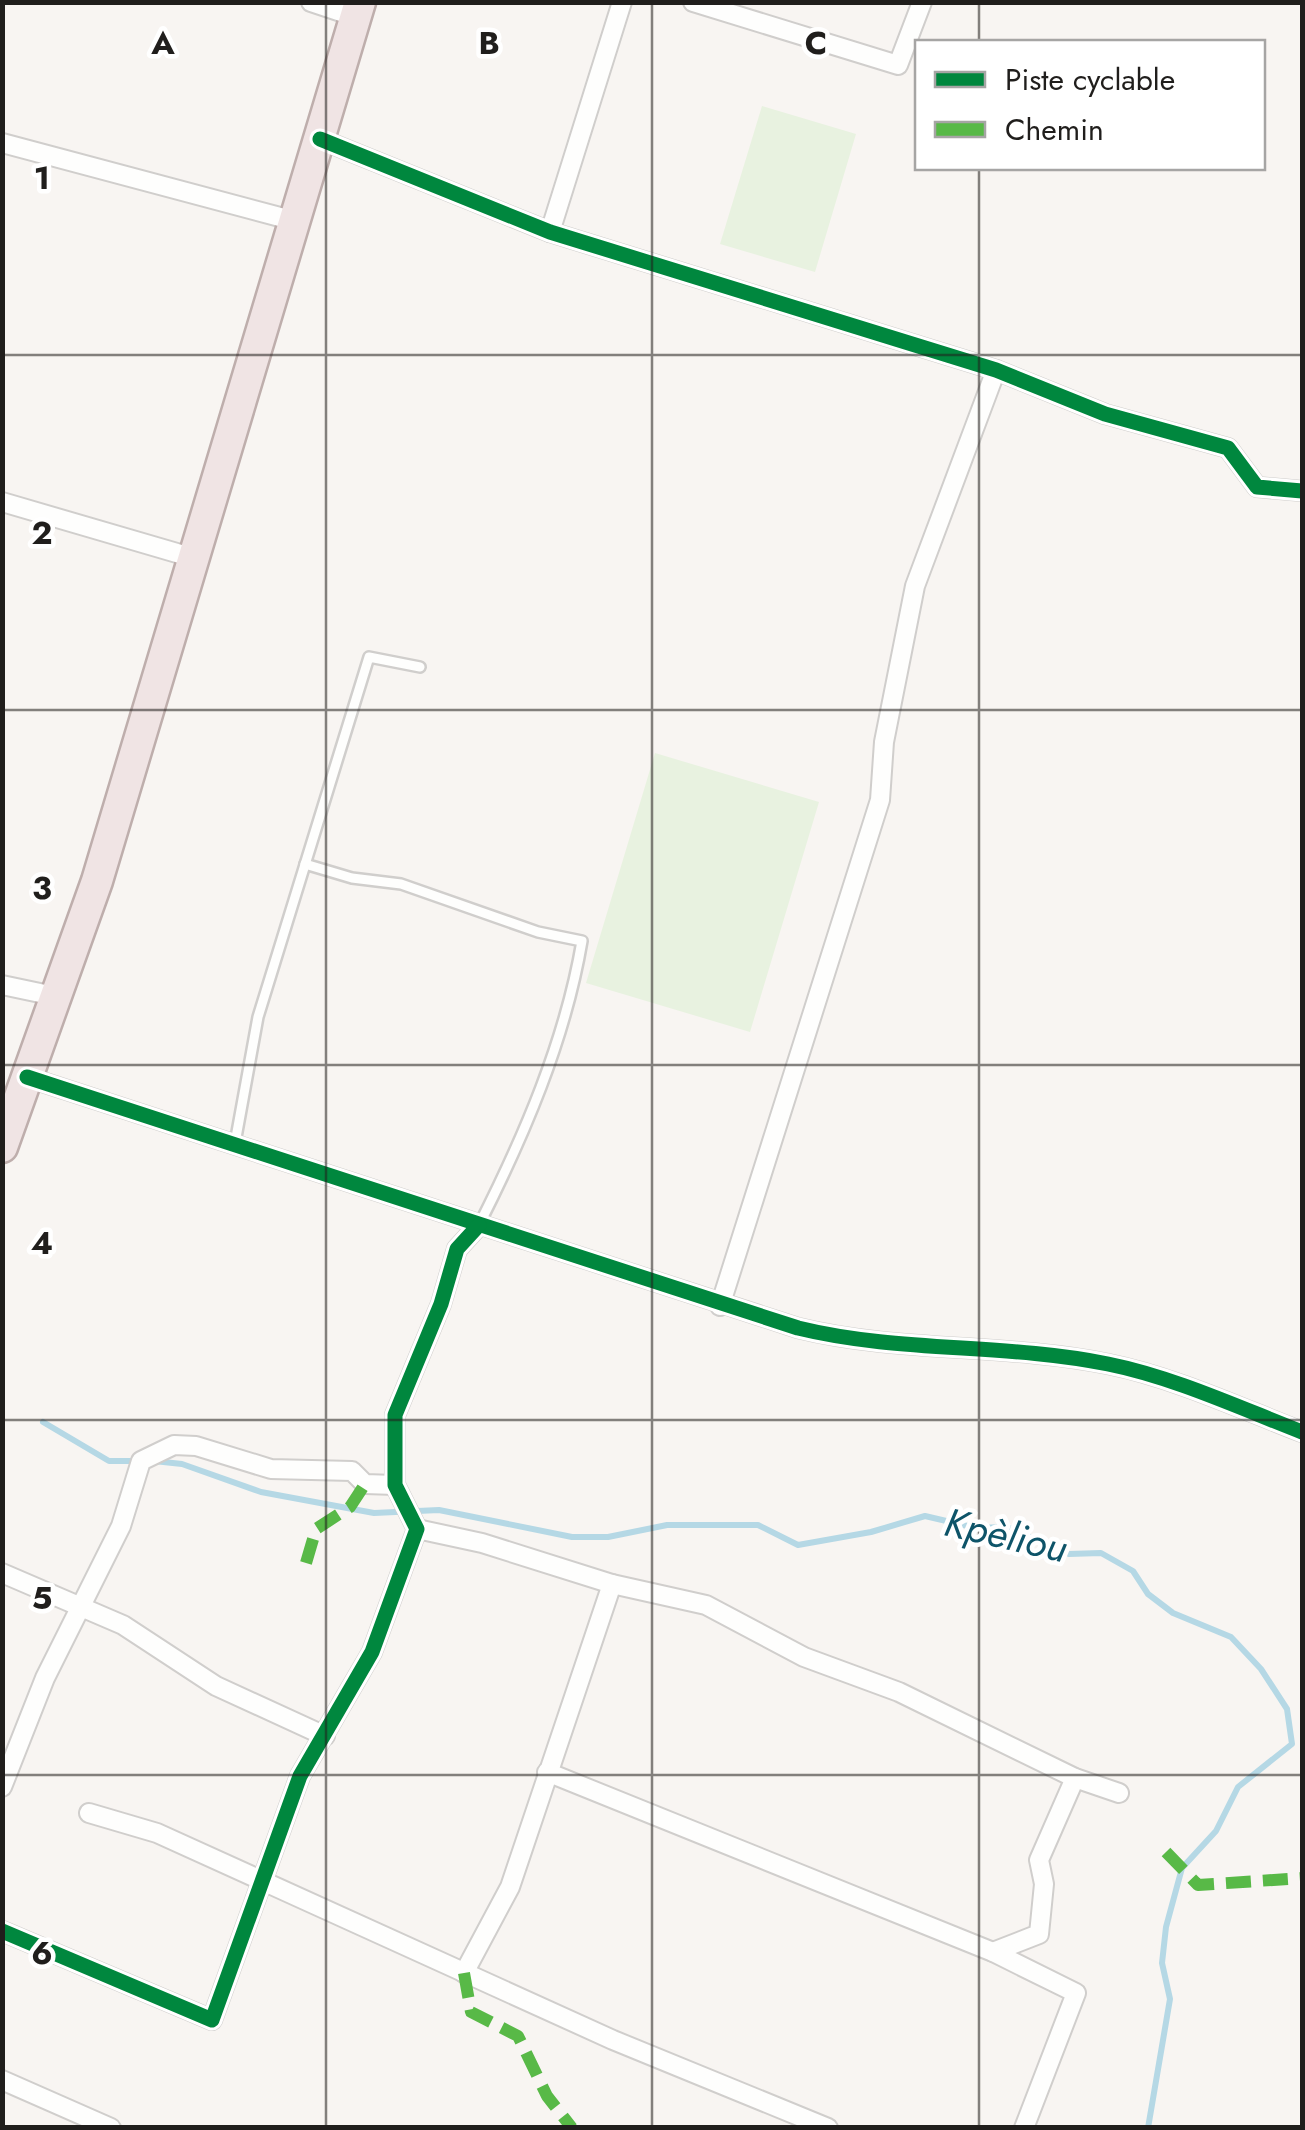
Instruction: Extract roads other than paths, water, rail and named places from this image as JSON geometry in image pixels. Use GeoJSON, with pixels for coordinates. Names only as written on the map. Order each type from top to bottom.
{"type":"FeatureCollection","features":[{"type":"Feature","properties":{"kind":"highway"},"geometry":{"type":"LineString","coordinates":[[2,1148],[59,997],[358,10]]}},
{"type":"Feature","properties":{"kind":"street"},"geometry":{"type":"LineString","coordinates":[[311,2],[358,10]]}},
{"type":"Feature","properties":{"kind":"street"},"geometry":{"type":"LineString","coordinates":[[550,232],[622,2]]}},
{"type":"Feature","properties":{"kind":"street"},"geometry":{"type":"LineString","coordinates":[[694,2],[898,65],[922,2]]}},
{"type":"Feature","properties":{"kind":"street"},"geometry":{"type":"LineString","coordinates":[[320,139],[550,232],[996,370],[1105,414],[1228,448],[1256,487],[1302,491]]}},
{"type":"Feature","properties":{"kind":"street"},"geometry":{"type":"LineString","coordinates":[[2,143],[295,221]]}},
{"type":"Feature","properties":{"kind":"street"},"geometry":{"type":"LineString","coordinates":[[720,1306],[880,800],[884,742],[915,586],[996,370]]}},
{"type":"Feature","properties":{"kind":"street"},"geometry":{"type":"LineString","coordinates":[[2,502],[194,558]]}},
{"type":"Feature","properties":{"kind":"street"},"geometry":{"type":"LineString","coordinates":[[2,985],[59,997]]}},
{"type":"Feature","properties":{"kind":"street"},"geometry":{"type":"LineString","coordinates":[[27,1077],[235,1142],[720,1306],[853,1342],[1012,1350],[1110,1364],[1302,1432]]}},
{"type":"Feature","properties":{"kind":"street"},"geometry":{"type":"LineString","coordinates":[[2,1931],[212,2020],[266,1881],[300,1776],[372,1652],[415,1525],[398,1491],[395,1414],[441,1304],[457,1248],[480,1225]]}},
{"type":"Feature","properties":{"kind":"street"},"geometry":{"type":"LineString","coordinates":[[2,1787],[79,1604],[121,1526],[141,1460],[174,1445],[196,1446],[272,1469],[352,1472],[365,1484],[398,1491]]}},
{"type":"Feature","properties":{"kind":"street"},"geometry":{"type":"LineString","coordinates":[[415,1525],[612,1584],[706,1605],[804,1657],[900,1692],[1075,1778],[1119,1794]]}},
{"type":"Feature","properties":{"kind":"street"},"geometry":{"type":"LineString","coordinates":[[2,1573],[123,1625],[216,1686],[325,1736]]}},
{"type":"Feature","properties":{"kind":"street"},"geometry":{"type":"LineString","coordinates":[[464,1974],[510,1888],[612,1584]]}},
{"type":"Feature","properties":{"kind":"street"},"geometry":{"type":"LineString","coordinates":[[547,1772],[993,1952],[1076,1994],[1024,2128]]}},
{"type":"Feature","properties":{"kind":"street"},"geometry":{"type":"LineString","coordinates":[[993,1952],[1039,1934],[1044,1884],[1038,1860],[1075,1778]]}},
{"type":"Feature","properties":{"kind":"street"},"geometry":{"type":"LineString","coordinates":[[89,1813],[157,1834],[464,1974],[828,2128]]}},
{"type":"Feature","properties":{"kind":"street"},"geometry":{"type":"LineString","coordinates":[[2,2080],[111,2128]]}},
{"type":"Feature","properties":{"kind":"lane"},"geometry":{"type":"LineString","coordinates":[[235,1142],[258,1017],[370,657],[420,667]]}},
{"type":"Feature","properties":{"kind":"lane"},"geometry":{"type":"LineString","coordinates":[[306,864],[352,878],[401,884],[538,932],[582,941],[576,976],[531,1117],[480,1225]]}},
{"type":"Feature","properties":{"kind":"waterway","name":"Kpèliou"},"geometry":{"type":"LineString","coordinates":[[43,1422],[109,1461],[136,1461]]}},
{"type":"Feature","properties":{"kind":"waterway","name":"Kpèliou"},"geometry":{"type":"LineString","coordinates":[[154,1461],[182,1464],[261,1492],[374,1513],[439,1510],[572,1537],[608,1537],[667,1525],[758,1525],[798,1545],[871,1532],[925,1516],[976,1528],[1007,1527],[1069,1554],[1101,1553],[1133,1571],[1148,1594],[1173,1613],[1231,1637],[1261,1669],[1287,1709],[1292,1744],[1238,1787],[1216,1831],[1182,1868],[1166,1927],[1162,1963],[1170,1999],[1148,2128]]}}]}
